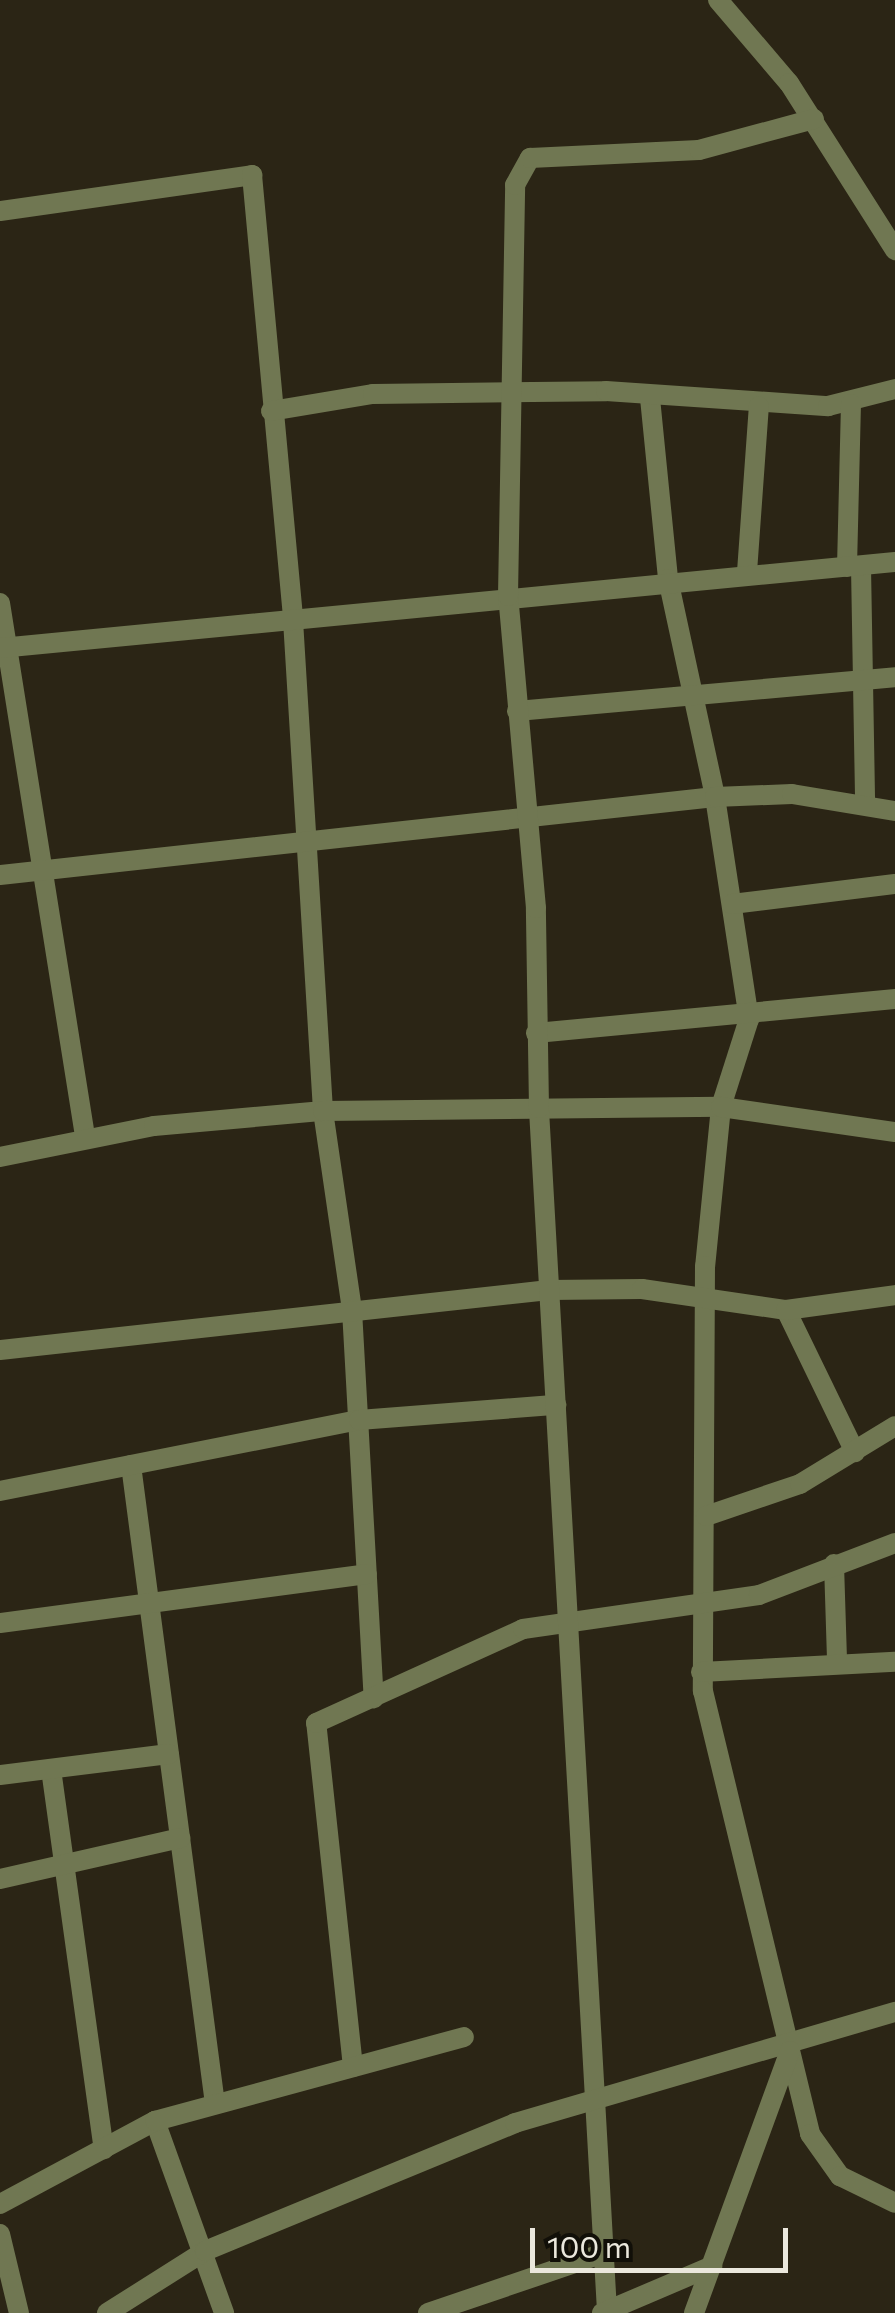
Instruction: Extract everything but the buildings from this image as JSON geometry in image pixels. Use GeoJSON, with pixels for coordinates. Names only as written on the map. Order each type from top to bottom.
{"type":"FeatureCollection","features":[{"type":"Feature","properties":{"kind":"street"},"geometry":{"type":"LineString","coordinates":[[718,0],[814,119],[895,250]]}},
{"type":"Feature","properties":{"kind":"street"},"geometry":{"type":"LineString","coordinates":[[712,2266],[605,2312],[526,819],[508,596],[510,394],[523,160],[699,150],[814,119]]}},
{"type":"Feature","properties":{"kind":"street"},"geometry":{"type":"LineString","coordinates":[[0,210],[252,176],[293,620],[323,1111],[352,1310],[374,1698]]}},
{"type":"Feature","properties":{"kind":"street"},"geometry":{"type":"LineString","coordinates":[[271,411],[373,394],[650,398],[759,406],[851,404],[895,389]]}},
{"type":"Feature","properties":{"kind":"street"},"geometry":{"type":"LineString","coordinates":[[650,398],[668,579],[716,797],[749,1019],[721,1107],[709,1306],[706,1516],[699,1602],[701,1672],[791,2049],[821,2157],[895,2204]]}},
{"type":"Feature","properties":{"kind":"street"},"geometry":{"type":"LineString","coordinates":[[851,404],[865,805]]}},
{"type":"Feature","properties":{"kind":"street"},"geometry":{"type":"LineString","coordinates":[[747,572],[759,406]]}},
{"type":"Feature","properties":{"kind":"street"},"geometry":{"type":"LineString","coordinates":[[4,647],[668,579],[895,562]]}},
{"type":"Feature","properties":{"kind":"street"},"geometry":{"type":"LineString","coordinates":[[0,603],[85,1136]]}},
{"type":"Feature","properties":{"kind":"street"},"geometry":{"type":"LineString","coordinates":[[518,711],[696,698],[895,677]]}},
{"type":"Feature","properties":{"kind":"street"},"geometry":{"type":"LineString","coordinates":[[0,875],[42,867],[716,797],[865,805],[895,811]]}},
{"type":"Feature","properties":{"kind":"street"},"geometry":{"type":"LineString","coordinates":[[732,904],[895,884]]}},
{"type":"Feature","properties":{"kind":"street"},"geometry":{"type":"LineString","coordinates":[[536,1033],[749,1019],[895,1000]]}},
{"type":"Feature","properties":{"kind":"street"},"geometry":{"type":"LineString","coordinates":[[0,1156],[85,1136],[323,1111],[721,1107],[895,1132]]}},
{"type":"Feature","properties":{"kind":"street"},"geometry":{"type":"LineString","coordinates":[[0,1350],[549,1290],[642,1289],[709,1306],[786,1310],[895,1295]]}},
{"type":"Feature","properties":{"kind":"street"},"geometry":{"type":"LineString","coordinates":[[786,1310],[855,1452]]}},
{"type":"Feature","properties":{"kind":"street"},"geometry":{"type":"LineString","coordinates":[[0,1491],[359,1420],[556,1405]]}},
{"type":"Feature","properties":{"kind":"street"},"geometry":{"type":"LineString","coordinates":[[706,1516],[800,1484],[895,1426]]}},
{"type":"Feature","properties":{"kind":"street"},"geometry":{"type":"LineString","coordinates":[[131,1465],[215,2104]]}},
{"type":"Feature","properties":{"kind":"street"},"geometry":{"type":"LineString","coordinates":[[353,2067],[316,1722],[374,1698],[459,1654],[568,1621],[758,1594],[895,1543]]}},
{"type":"Feature","properties":{"kind":"street"},"geometry":{"type":"LineString","coordinates":[[834,1564],[837,1661]]}},
{"type":"Feature","properties":{"kind":"street"},"geometry":{"type":"LineString","coordinates":[[0,1622],[367,1574]]}},
{"type":"Feature","properties":{"kind":"street"},"geometry":{"type":"LineString","coordinates":[[701,1672],[837,1661],[895,1662]]}},
{"type":"Feature","properties":{"kind":"street"},"geometry":{"type":"LineString","coordinates":[[0,1775],[169,1754]]}},
{"type":"Feature","properties":{"kind":"street"},"geometry":{"type":"LineString","coordinates":[[52,1768],[104,2149]]}},
{"type":"Feature","properties":{"kind":"street"},"geometry":{"type":"LineString","coordinates":[[0,1878],[180,1838]]}},
{"type":"Feature","properties":{"kind":"street"},"geometry":{"type":"LineString","coordinates":[[107,2313],[205,2251],[595,2098],[791,2049],[895,2012]]}},
{"type":"Feature","properties":{"kind":"street"},"geometry":{"type":"LineString","coordinates":[[0,2204],[155,2121],[464,2036]]}},
{"type":"Feature","properties":{"kind":"street"},"geometry":{"type":"LineString","coordinates":[[694,2313],[791,2049]]}},
{"type":"Feature","properties":{"kind":"street"},"geometry":{"type":"LineString","coordinates":[[155,2121],[205,2251],[224,2313]]}},
{"type":"Feature","properties":{"kind":"street"},"geometry":{"type":"LineString","coordinates":[[0,2240],[20,2313]]}},
{"type":"Feature","properties":{"kind":"street"},"geometry":{"type":"LineString","coordinates":[[428,2313],[604,2253]]}}]}
